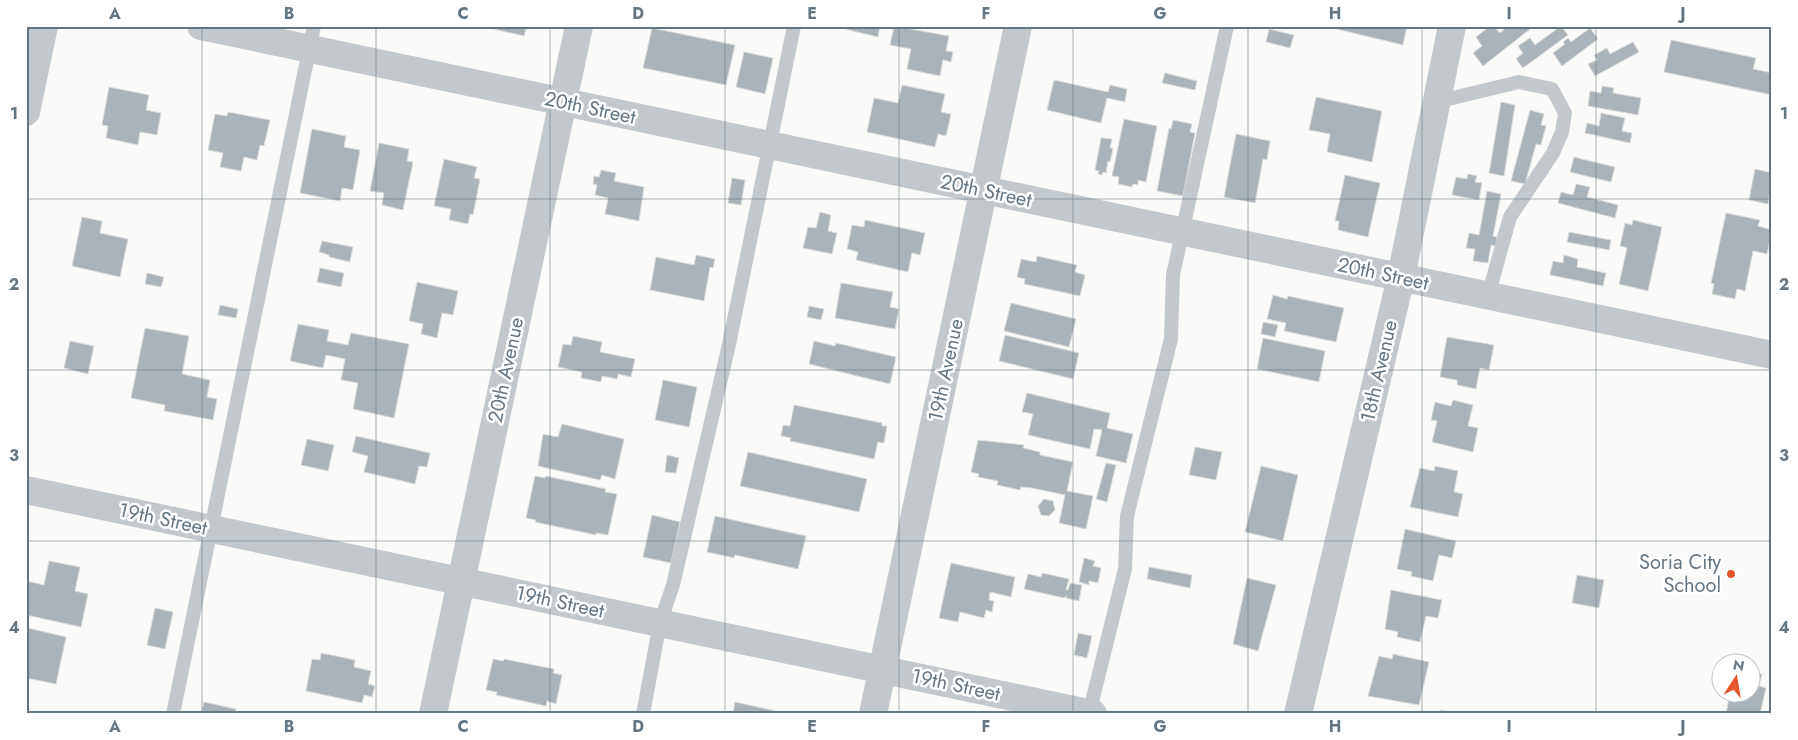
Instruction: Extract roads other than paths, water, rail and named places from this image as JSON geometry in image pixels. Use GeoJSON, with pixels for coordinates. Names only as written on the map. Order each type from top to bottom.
{"type":"FeatureCollection","features":[{"type":"Feature","properties":{"kind":"street"},"geometry":{"type":"LineString","coordinates":[[26,112],[44,26]]}},
{"type":"Feature","properties":{"kind":"street","name":"20th Street"},"geometry":{"type":"LineString","coordinates":[[201,26],[311,38],[563,102],[1772,355]]}},
{"type":"Feature","properties":{"kind":"street","name":"20th Avenue"},"geometry":{"type":"LineString","coordinates":[[433,714],[579,26]]}},
{"type":"Feature","properties":{"kind":"street","name":"19th Avenue"},"geometry":{"type":"LineString","coordinates":[[873,714],[1018,26]]}},
{"type":"Feature","properties":{"kind":"street","name":"18th Avenue"},"geometry":{"type":"LineString","coordinates":[[1298,714],[1401,277],[1452,26]]}},
{"type":"Feature","properties":{"kind":"street","name":"19th Street"},"geometry":{"type":"LineString","coordinates":[[26,490],[1090,713]]}},
{"type":"Feature","properties":{"kind":"lane"},"geometry":{"type":"LineString","coordinates":[[643,714],[660,623],[673,585],[726,358],[768,145],[794,26]]}},
{"type":"Feature","properties":{"kind":"lane"},"geometry":{"type":"LineString","coordinates":[[1090,713],[1125,569],[1127,516],[1171,338],[1173,275],[1226,26]]}},
{"type":"Feature","properties":{"kind":"lane"},"geometry":{"type":"LineString","coordinates":[[173,714],[311,38]]}},
{"type":"Feature","properties":{"kind":"lane"},"geometry":{"type":"LineString","coordinates":[[1436,102],[1520,82],[1552,89],[1565,113],[1562,132],[1553,153],[1510,217],[1488,296]]}},
{"type":"Feature","properties":{"kind":"place","name":"Soria City School"},"geometry":{"type":"Point","coordinates":[1731,574]}}]}
